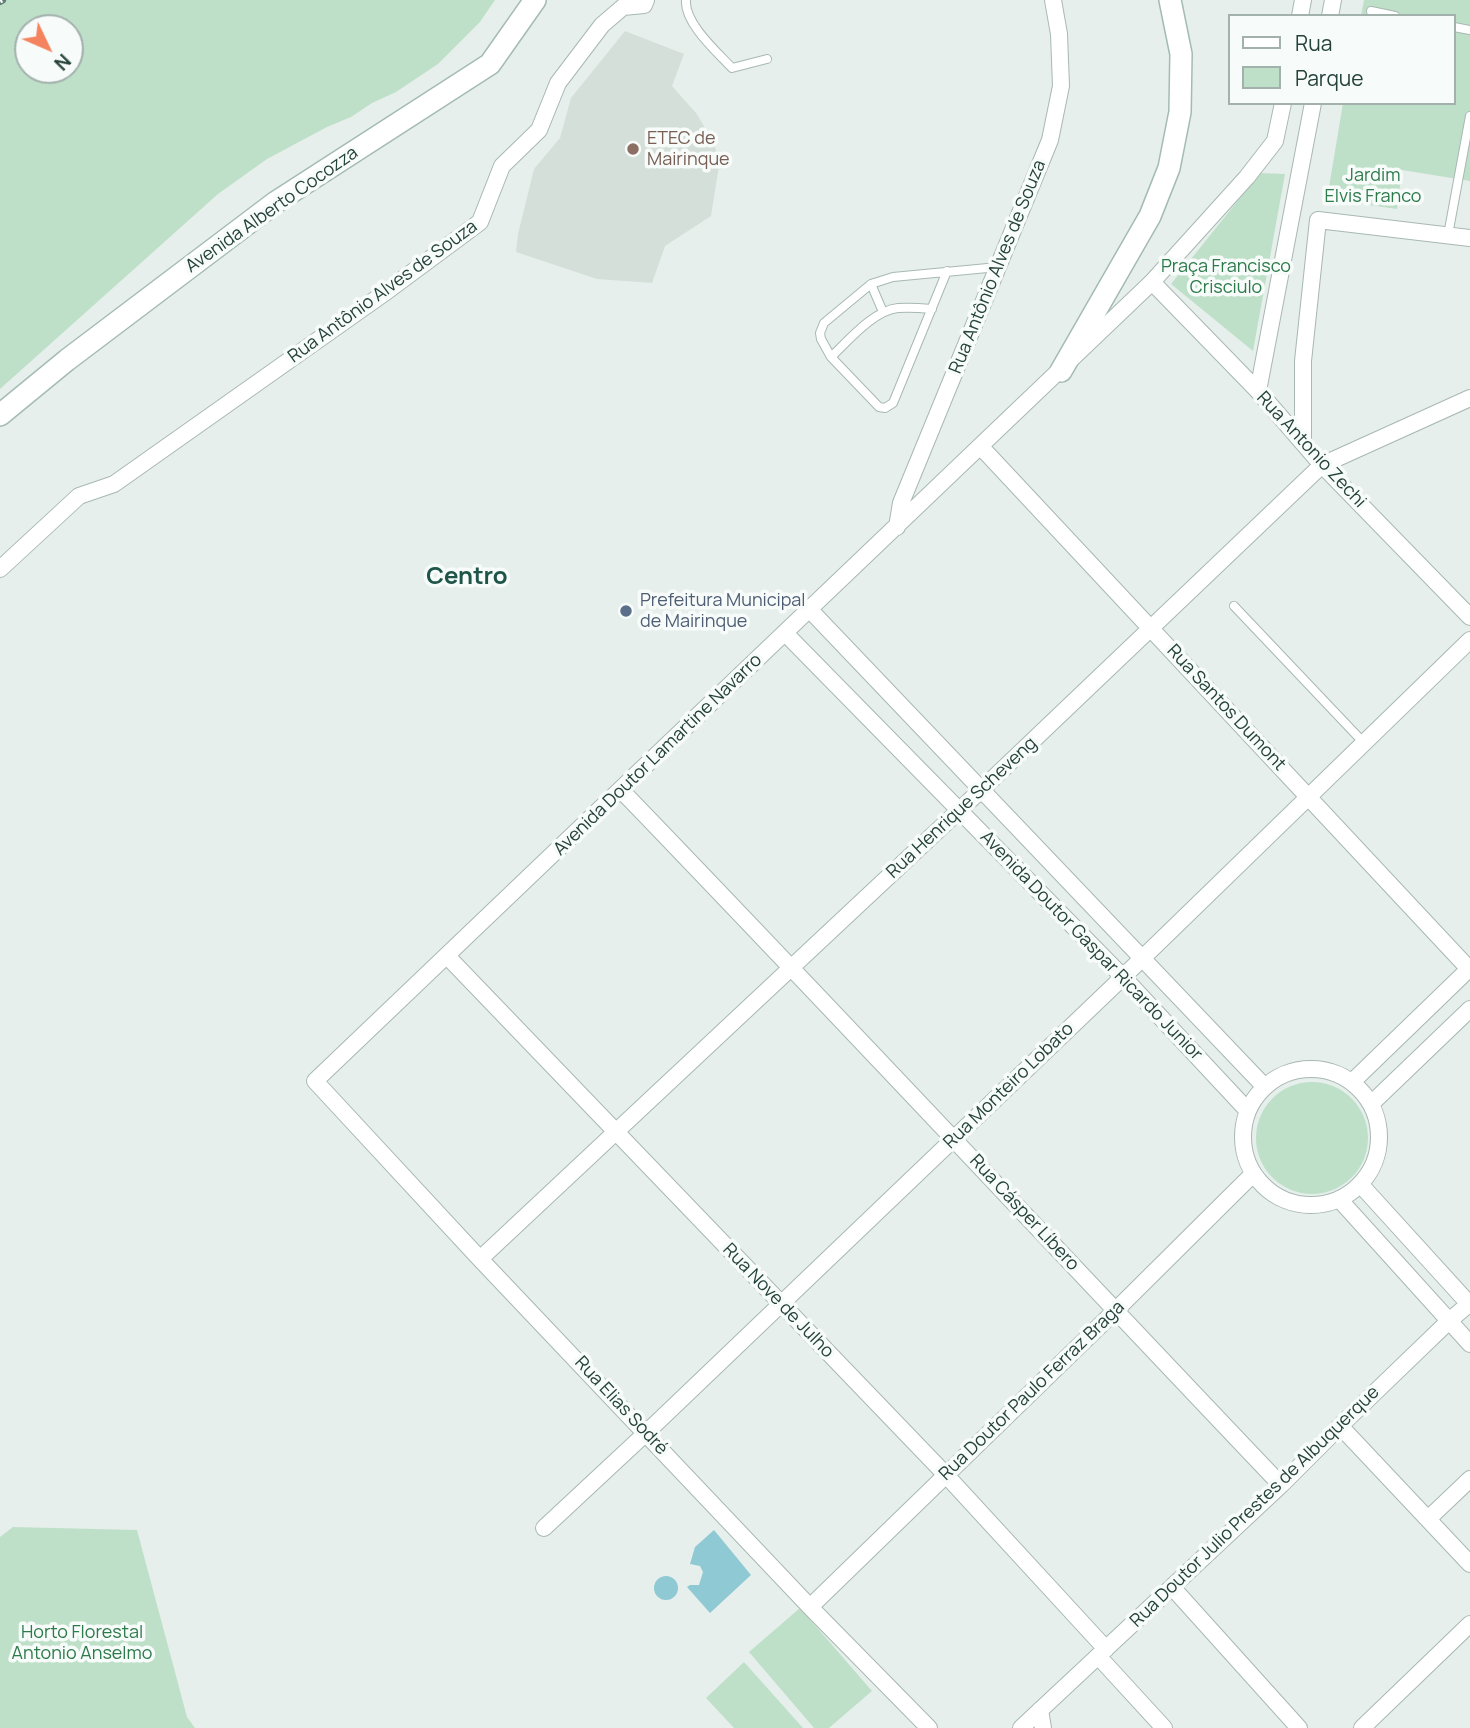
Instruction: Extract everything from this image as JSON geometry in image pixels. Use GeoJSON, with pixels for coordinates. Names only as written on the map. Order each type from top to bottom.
{"type":"FeatureCollection","features":[{"type":"Feature","properties":{"kind":"street","name":"Avenida Alberto Cocozza"},"geometry":{"type":"LineString","coordinates":[[0,415],[66,359],[276,202],[490,64],[535,0]]}},
{"type":"Feature","properties":{"kind":"street","name":"Rua Antônio Alves de Souza"},"geometry":{"type":"LineString","coordinates":[[0,569],[79,496],[114,484],[481,222],[502,166],[539,130],[558,83],[602,25],[623,6],[644,5],[646,0]]}},
{"type":"Feature","properties":{"kind":"street","name":"Rua Antônio Alves de Souza"},"geometry":{"type":"LineString","coordinates":[[897,527],[901,503],[1050,139],[1061,86],[1059,34],[1053,0]]}},
{"type":"Feature","properties":{"kind":"street"},"geometry":{"type":"LineString","coordinates":[[1061,371],[1150,216],[1169,168],[1181,100],[1181,54],[1170,0]]}},
{"type":"Feature","properties":{"kind":"street","name":"Avenida Doutor Lamartine Navarro"},"geometry":{"type":"LineString","coordinates":[[315,1081],[1152,282],[1247,177],[1275,141],[1283,105]]}},
{"type":"Feature","properties":{"kind":"street"},"geometry":{"type":"LineString","coordinates":[[1258,391],[1313,105]]}},
{"type":"Feature","properties":{"kind":"street"},"geometry":{"type":"LineString","coordinates":[[1303,443],[1303,361],[1318,220],[1470,238]]}},
{"type":"Feature","properties":{"kind":"street","name":"Rua Antonio Zechi"},"geometry":{"type":"LineString","coordinates":[[1152,282],[1258,391],[1322,465],[1470,617]]}},
{"type":"Feature","properties":{"kind":"street","name":"Rua Henrique Scheveng"},"geometry":{"type":"LineString","coordinates":[[480,1259],[959,811],[1322,465],[1470,398]]}},
{"type":"Feature","properties":{"kind":"street","name":"Rua Santos Dumont"},"geometry":{"type":"LineString","coordinates":[[981,447],[1470,969]]}},
{"type":"Feature","properties":{"kind":"street","name":"Avenida Doutor Gaspar Ricardo Junior"},"geometry":{"type":"LineString","coordinates":[[810,610],[1264,1086]]}},
{"type":"Feature","properties":{"kind":"street","name":"Avenida Doutor Gaspar Ricardo Junior"},"geometry":{"type":"LineString","coordinates":[[785,634],[1123,977],[1248,1111]]}},
{"type":"Feature","properties":{"kind":"street","name":"Rua Monteiro Lobato"},"geometry":{"type":"LineString","coordinates":[[544,1528],[781,1305],[1470,640]]}},
{"type":"Feature","properties":{"kind":"street","name":"Rua Cásper Líbero"},"geometry":{"type":"LineString","coordinates":[[621,790],[792,967],[1281,1485]]}},
{"type":"Feature","properties":{"kind":"street","name":"Rua Nove de Julho"},"geometry":{"type":"LineString","coordinates":[[447,956],[945,1474],[1164,1728]]}},
{"type":"Feature","properties":{"kind":"street"},"geometry":{"type":"LineString","coordinates":[[1352,1082],[1470,969]]}},
{"type":"Feature","properties":{"kind":"street"},"geometry":{"type":"LineString","coordinates":[[1371,1104],[1470,1009]]}},
{"type":"Feature","properties":{"kind":"street"},"geometry":{"type":"LineString","coordinates":[[1307,1068],[1331,1071],[1352,1082],[1371,1104],[1378,1125],[1375,1160],[1360,1184],[1339,1199],[1321,1204],[1301,1205],[1282,1199],[1266,1189],[1253,1174],[1244,1154],[1242,1132],[1252,1102],[1264,1086],[1284,1073],[1307,1068]]}},
{"type":"Feature","properties":{"kind":"street","name":"Rua Elias Sodré"},"geometry":{"type":"LineString","coordinates":[[315,1081],[810,1607],[929,1728]]}},
{"type":"Feature","properties":{"kind":"street","name":"Rua Doutor Paulo Ferraz Braga"},"geometry":{"type":"LineString","coordinates":[[810,1607],[1253,1174]]}},
{"type":"Feature","properties":{"kind":"street"},"geometry":{"type":"LineString","coordinates":[[1360,1184],[1470,1304]]}},
{"type":"Feature","properties":{"kind":"street"},"geometry":{"type":"LineString","coordinates":[[1339,1199],[1470,1344]]}},
{"type":"Feature","properties":{"kind":"street","name":"Rua Doutor Julio Prestes de Albuquerque"},"geometry":{"type":"LineString","coordinates":[[1021,1728],[1470,1304]]}},
{"type":"Feature","properties":{"kind":"street"},"geometry":{"type":"LineString","coordinates":[[1340,1426],[1470,1564]]}},
{"type":"Feature","properties":{"kind":"street"},"geometry":{"type":"LineString","coordinates":[[1428,1518],[1470,1479]]}},
{"type":"Feature","properties":{"kind":"street"},"geometry":{"type":"LineString","coordinates":[[1172,1587],[1300,1728]]}},
{"type":"Feature","properties":{"kind":"street"},"geometry":{"type":"LineString","coordinates":[[1362,1728],[1470,1624]]}},
{"type":"Feature","properties":{"kind":"street"},"geometry":{"type":"LineString","coordinates":[[1040,1710],[1043,1728]]}},
{"type":"Feature","properties":{"kind":"lane"},"geometry":{"type":"LineString","coordinates":[[686,0],[685,9],[700,33],[732,68],[767,59]]}},
{"type":"Feature","properties":{"kind":"lane"},"geometry":{"type":"LineString","coordinates":[[1370,11],[1385,14]]}},
{"type":"Feature","properties":{"kind":"lane"},"geometry":{"type":"LineString","coordinates":[[1448,235],[1470,116]]}},
{"type":"Feature","properties":{"kind":"lane"},"geometry":{"type":"LineString","coordinates":[[947,271],[892,403],[885,408],[879,407],[831,357],[821,340],[820,333],[824,323],[871,284],[892,277],[947,271],[998,267]]}},
{"type":"Feature","properties":{"kind":"lane"},"geometry":{"type":"LineString","coordinates":[[871,284],[883,312]]}},
{"type":"Feature","properties":{"kind":"lane"},"geometry":{"type":"LineString","coordinates":[[831,357],[883,312],[896,308],[932,309]]}},
{"type":"Feature","properties":{"kind":"lane"},"geometry":{"type":"LineString","coordinates":[[1234,606],[1364,743]]}},
{"type":"Feature","properties":{"kind":"shaded area","name":"ETEC de Mairinque"},"geometry":{"type":"Polygon","coordinates":[[[625,31],[684,54],[672,86],[696,113],[720,159],[711,216],[665,246],[652,283],[597,279],[516,252],[534,169],[560,138],[571,98],[625,31]]]}},
{"type":"Feature","properties":{"kind":"green space"},"geometry":{"type":"Polygon","coordinates":[[[0,0],[495,0],[480,22],[438,64],[351,117],[267,159],[218,194],[0,389],[0,0]]]}},
{"type":"Feature","properties":{"kind":"green space","name":"Jardim Elvis Franco"},"geometry":{"type":"Polygon","coordinates":[[[1364,0],[1470,0],[1470,181],[1402,170],[1397,209],[1327,199],[1343,105],[1456,105],[1456,14],[1361,14],[1364,0]]]}},
{"type":"Feature","properties":{"kind":"green space","name":"Praça Francisco Crisciulo"},"geometry":{"type":"Polygon","coordinates":[[[1260,173],[1285,174],[1253,351],[1171,284],[1260,173]]]}},
{"type":"Feature","properties":{"kind":"green space"},"geometry":{"type":"Polygon","coordinates":[[[1312,1082],[1333,1087],[1351,1099],[1363,1117],[1368,1138],[1363,1159],[1351,1177],[1333,1189],[1312,1194],[1291,1189],[1273,1177],[1261,1159],[1256,1138],[1261,1117],[1273,1099],[1291,1087],[1312,1082]]]}},
{"type":"Feature","properties":{"kind":"green space","name":"Horto Florestal Antonio Anselmo"},"geometry":{"type":"Polygon","coordinates":[[[13,1527],[137,1530],[187,1717],[195,1728],[0,1728],[0,1537],[13,1527]]]}},
{"type":"Feature","properties":{"kind":"green space"},"geometry":{"type":"Polygon","coordinates":[[[800,1608],[872,1691],[829,1728],[814,1728],[749,1652],[800,1608]]]}},
{"type":"Feature","properties":{"kind":"green space"},"geometry":{"type":"Polygon","coordinates":[[[744,1662],[803,1728],[734,1728],[706,1698],[744,1662]]]}},
{"type":"Feature","properties":{"kind":"water"},"geometry":{"type":"Polygon","coordinates":[[[714,1530],[751,1575],[710,1613],[687,1587],[699,1585],[703,1572],[700,1566],[690,1564],[695,1547],[714,1530]]]}},
{"type":"Feature","properties":{"kind":"water"},"geometry":{"type":"Polygon","coordinates":[[[666,1576],[674,1580],[678,1588],[674,1596],[666,1600],[658,1596],[654,1588],[658,1580],[666,1576]]]}},
{"type":"Feature","properties":{"kind":"place","name":"ETEC de Mairinque"},"geometry":{"type":"Point","coordinates":[633,149]}},
{"type":"Feature","properties":{"kind":"place","name":"Prefeitura Municipal de Mairinque"},"geometry":{"type":"Point","coordinates":[626,611]}},
{"type":"Feature","properties":{"kind":"district","name":"Centro"},"geometry":{"type":"Point","coordinates":[467,577]}}]}
